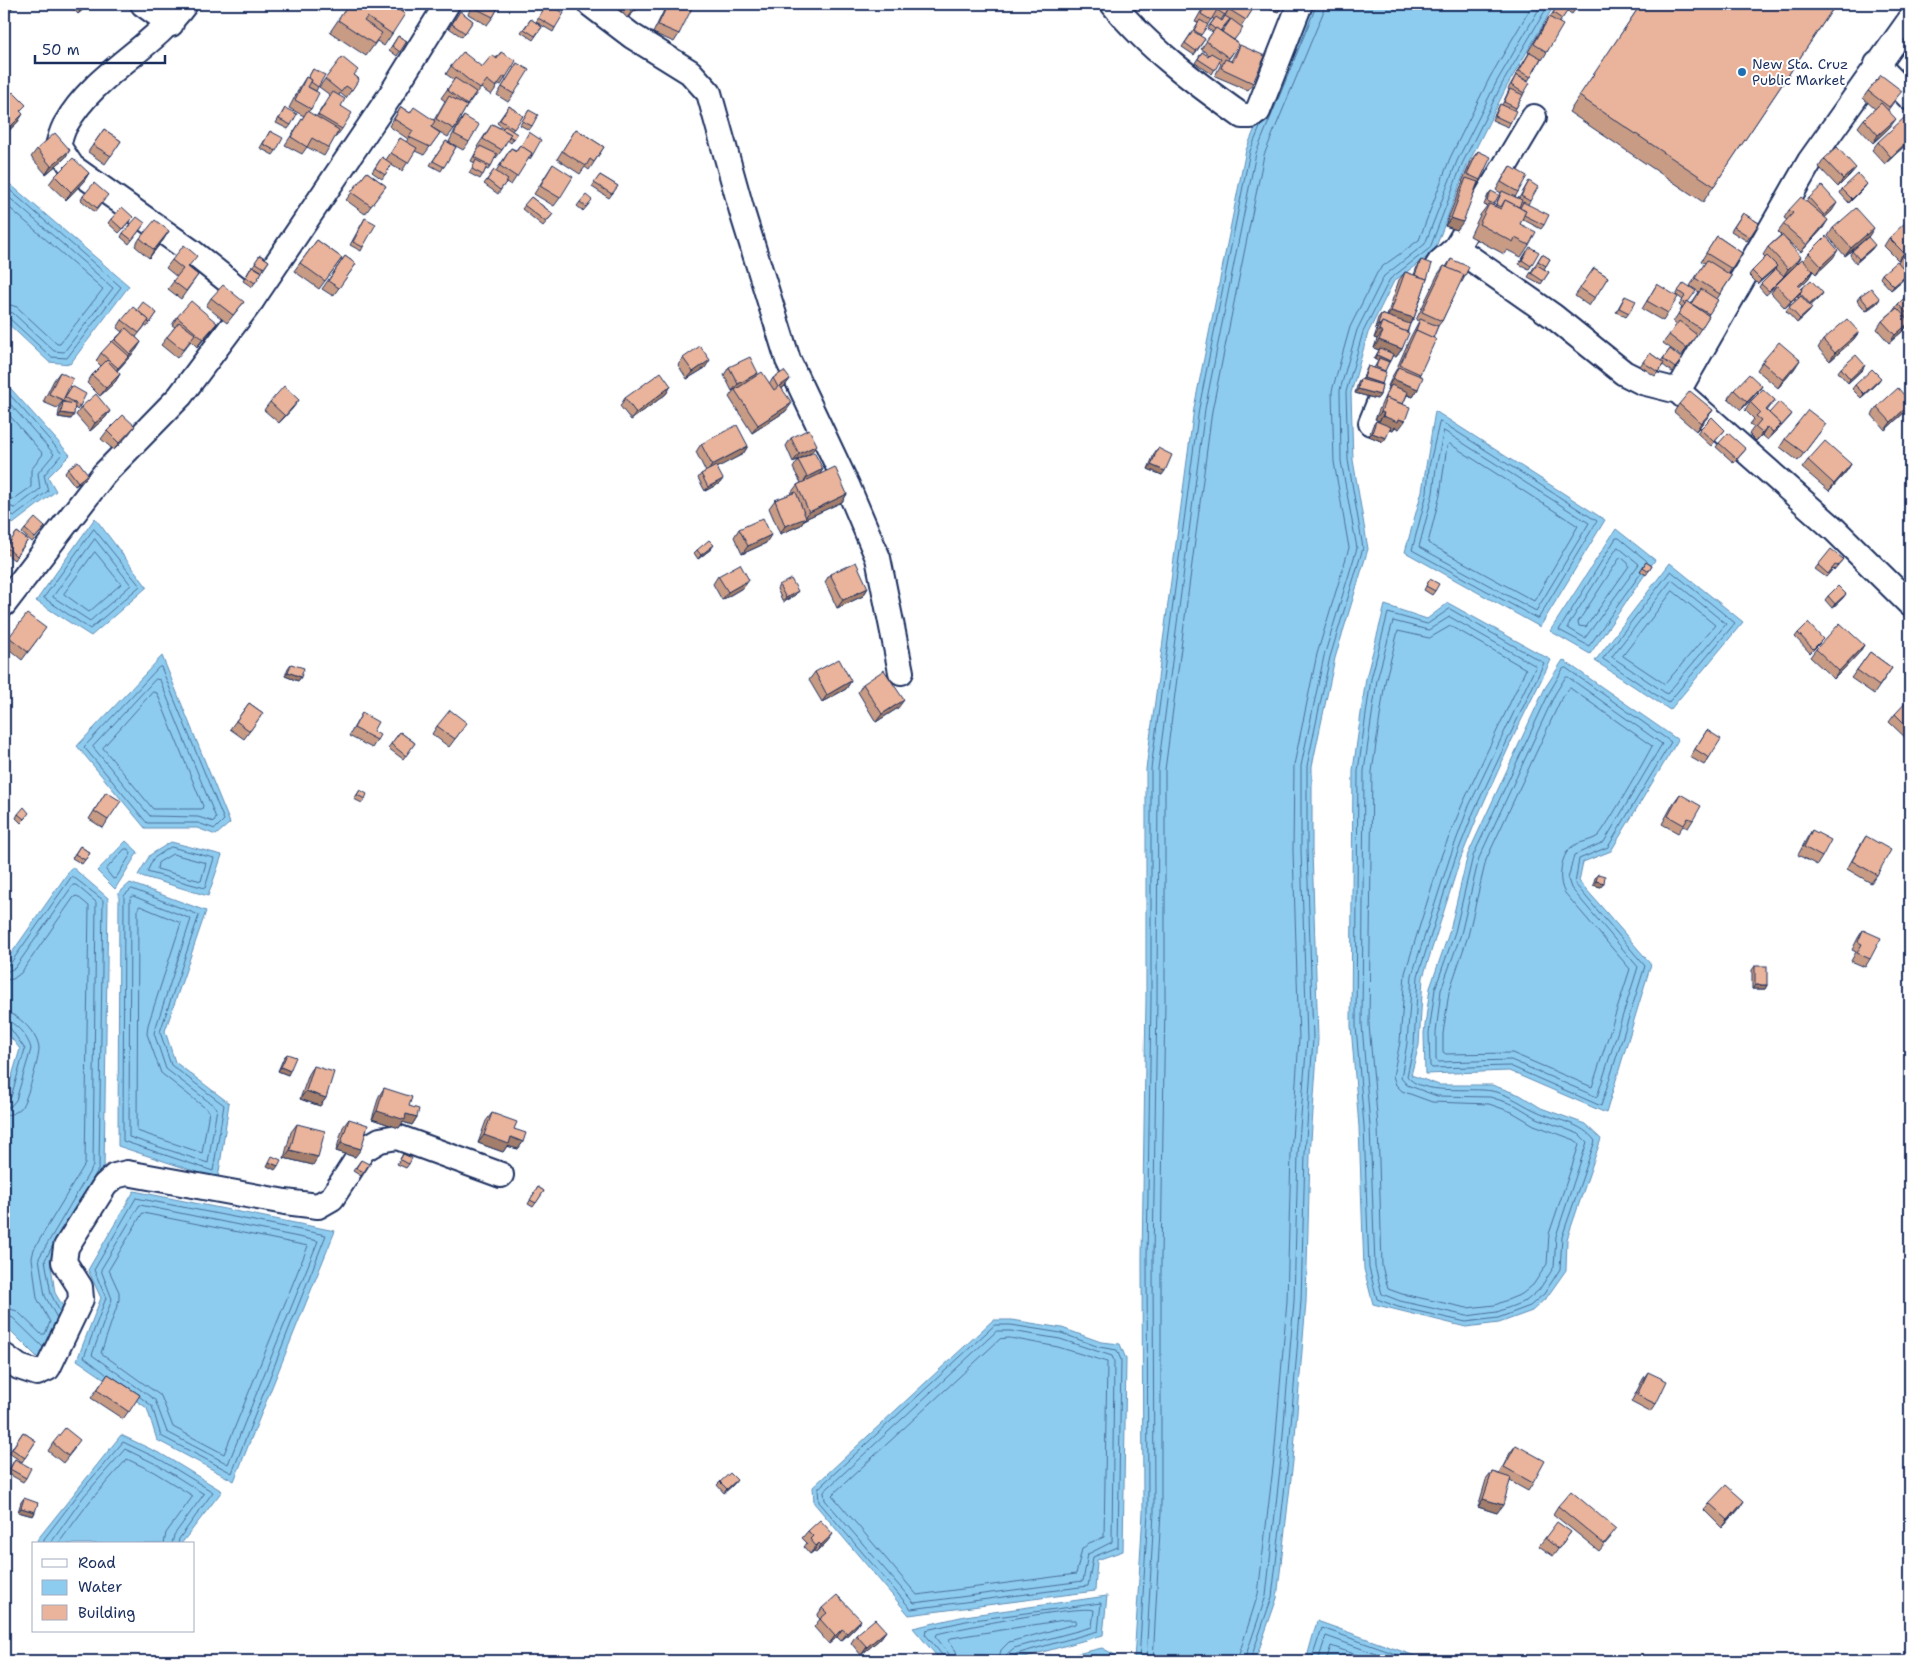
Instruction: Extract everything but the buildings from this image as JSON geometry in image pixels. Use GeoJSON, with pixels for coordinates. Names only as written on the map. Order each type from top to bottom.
{"type":"FeatureCollection","features":[{"type":"Feature","properties":{"kind":"street"},"geometry":{"type":"LineString","coordinates":[[143,4],[170,24]]}},
{"type":"Feature","properties":{"kind":"street"},"geometry":{"type":"LineString","coordinates":[[185,4],[170,24],[94,88],[65,124],[58,146],[72,166],[192,252],[252,300]]}},
{"type":"Feature","properties":{"kind":"street"},"geometry":{"type":"LineString","coordinates":[[4,604],[104,474],[180,396],[252,300],[390,96],[447,4]]}},
{"type":"Feature","properties":{"kind":"street"},"geometry":{"type":"LineString","coordinates":[[590,4],[632,36],[690,72],[709,93],[743,215],[788,360],[847,485],[878,558],[900,672]]}},
{"type":"Feature","properties":{"kind":"street"},"geometry":{"type":"LineString","coordinates":[[1112,4],[1123,17],[1171,61],[1242,116],[1251,116],[1258,111],[1300,4]]}},
{"type":"Feature","properties":{"kind":"street"},"geometry":{"type":"LineString","coordinates":[[1678,391],[1810,161],[1910,20]]}},
{"type":"Feature","properties":{"kind":"street"},"geometry":{"type":"LineString","coordinates":[[1877,64],[1910,98]]}},
{"type":"Feature","properties":{"kind":"street"},"geometry":{"type":"LineString","coordinates":[[1371,423],[1430,278],[1440,262],[1456,248],[1534,117]]}},
{"type":"Feature","properties":{"kind":"street"},"geometry":{"type":"LineString","coordinates":[[1456,248],[1553,316],[1624,373],[1642,382],[1678,391],[1834,529],[1910,604]]}},
{"type":"Feature","properties":{"kind":"street"},"geometry":{"type":"LineString","coordinates":[[4,1356],[19,1367],[37,1373],[48,1368],[81,1299],[80,1287],[64,1262],[66,1248],[105,1185],[115,1176],[127,1173],[285,1202],[318,1206],[332,1198],[363,1150],[380,1140],[397,1137],[501,1175]]}},
{"type":"Feature","properties":{"kind":"water"},"geometry":{"type":"Polygon","coordinates":[[[1306,4],[1555,4],[1507,86],[1467,166],[1434,252],[1394,281],[1368,333],[1351,393],[1353,460],[1368,549],[1335,658],[1312,766],[1312,850],[1318,1039],[1310,1155],[1306,1302],[1293,1461],[1277,1598],[1255,1661],[1134,1661],[1143,1512],[1142,1258],[1146,1000],[1146,769],[1194,408],[1246,150],[1306,4]]]}},
{"type":"Feature","properties":{"kind":"water"},"geometry":{"type":"Polygon","coordinates":[[[4,179],[129,286],[70,364],[49,362],[4,320],[4,179]]]}},
{"type":"Feature","properties":{"kind":"water"},"geometry":{"type":"Polygon","coordinates":[[[4,381],[70,455],[48,477],[56,491],[13,524],[4,515],[4,381]]]}},
{"type":"Feature","properties":{"kind":"water"},"geometry":{"type":"Polygon","coordinates":[[[1435,411],[1605,520],[1540,627],[1405,552],[1422,491],[1435,411]]]}},
{"type":"Feature","properties":{"kind":"water"},"geometry":{"type":"Polygon","coordinates":[[[95,518],[147,587],[91,636],[36,601],[95,518]]]}},
{"type":"Feature","properties":{"kind":"water"},"geometry":{"type":"Polygon","coordinates":[[[1616,529],[1655,560],[1590,654],[1550,631],[1616,529]]]}},
{"type":"Feature","properties":{"kind":"water"},"geometry":{"type":"Polygon","coordinates":[[[1670,563],[1743,622],[1670,710],[1595,661],[1670,563]]]}},
{"type":"Feature","properties":{"kind":"water"},"geometry":{"type":"Polygon","coordinates":[[[1448,603],[1551,660],[1516,731],[1460,860],[1423,977],[1419,1045],[1411,1075],[1439,1085],[1492,1085],[1520,1095],[1541,1108],[1585,1124],[1601,1139],[1567,1239],[1566,1270],[1547,1297],[1532,1311],[1499,1323],[1466,1327],[1373,1304],[1364,1269],[1359,1127],[1351,1026],[1353,770],[1366,678],[1385,605],[1427,619],[1448,603]]]}},
{"type":"Feature","properties":{"kind":"water"},"geometry":{"type":"Polygon","coordinates":[[[162,656],[230,823],[216,835],[197,828],[145,828],[77,746],[162,656]]]}},
{"type":"Feature","properties":{"kind":"water"},"geometry":{"type":"Polygon","coordinates":[[[1563,660],[1678,740],[1611,851],[1583,862],[1579,881],[1651,964],[1606,1113],[1509,1071],[1425,1074],[1424,1033],[1430,988],[1450,930],[1468,854],[1545,688],[1563,660]]]}},
{"type":"Feature","properties":{"kind":"water"},"geometry":{"type":"Polygon","coordinates":[[[126,841],[138,852],[115,889],[97,871],[126,841]]]}},
{"type":"Feature","properties":{"kind":"water"},"geometry":{"type":"Polygon","coordinates":[[[171,842],[222,855],[208,896],[138,875],[150,855],[171,842]]]}},
{"type":"Feature","properties":{"kind":"water"},"geometry":{"type":"Polygon","coordinates":[[[72,867],[108,898],[104,1170],[50,1259],[55,1293],[72,1321],[48,1368],[4,1324],[4,1103],[20,1049],[4,1029],[4,964],[72,867]]]}},
{"type":"Feature","properties":{"kind":"water"},"geometry":{"type":"Polygon","coordinates":[[[130,883],[206,911],[165,1031],[175,1062],[229,1103],[218,1179],[118,1146],[119,893],[130,883]]]}},
{"type":"Feature","properties":{"kind":"water"},"geometry":{"type":"Polygon","coordinates":[[[134,1191],[335,1231],[234,1481],[157,1440],[147,1408],[77,1360],[101,1298],[88,1270],[134,1191]]]}},
{"type":"Feature","properties":{"kind":"water"},"geometry":{"type":"Polygon","coordinates":[[[993,1320],[1012,1320],[1062,1328],[1101,1342],[1120,1344],[1126,1359],[1123,1551],[1097,1560],[1095,1591],[909,1615],[814,1503],[813,1487],[993,1320]]]}},
{"type":"Feature","properties":{"kind":"water"},"geometry":{"type":"Polygon","coordinates":[[[121,1435],[163,1455],[222,1491],[183,1542],[38,1542],[37,1540],[121,1435]]]}},
{"type":"Feature","properties":{"kind":"water"},"geometry":{"type":"Polygon","coordinates":[[[1107,1596],[1103,1635],[1011,1661],[941,1661],[913,1628],[965,1616],[1107,1596]]]}},
{"type":"Feature","properties":{"kind":"water"},"geometry":{"type":"Polygon","coordinates":[[[1317,1621],[1429,1661],[1306,1661],[1317,1621]]]}},
{"type":"Feature","properties":{"kind":"water"},"geometry":{"type":"Polygon","coordinates":[[[1102,1648],[1115,1655],[1115,1661],[1047,1661],[1102,1648]]]}},
{"type":"Feature","properties":{"kind":"place","name":"New Sta. Cruz Public Market"},"geometry":{"type":"Point","coordinates":[1742,72]}}]}
